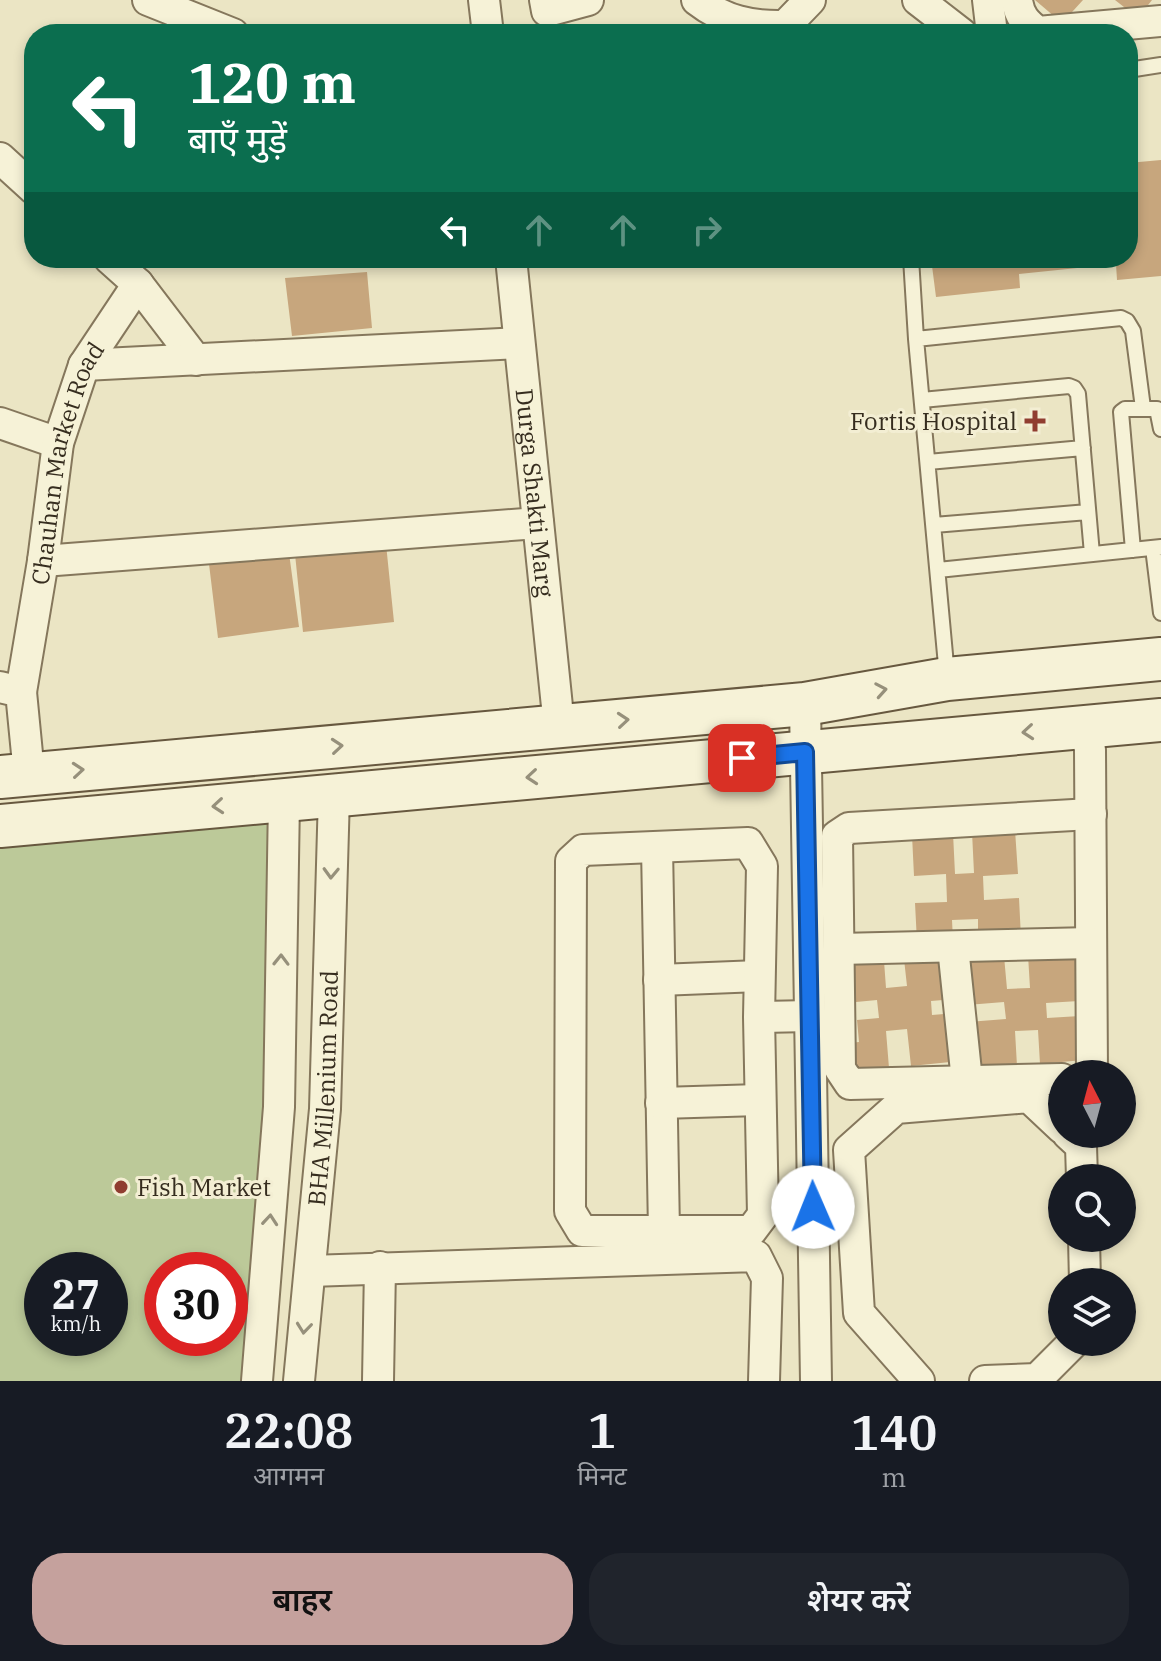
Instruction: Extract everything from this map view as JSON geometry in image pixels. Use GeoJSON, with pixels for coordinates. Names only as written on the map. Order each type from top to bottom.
{"type":"FeatureCollection","features":[{"type":"Feature","properties":{"kind":"street"},"geometry":{"type":"LineString","coordinates":[[148,0],[208,24]]}},
{"type":"Feature","properties":{"kind":"street"},"geometry":{"type":"LineString","coordinates":[[484,0],[487,24]]}},
{"type":"Feature","properties":{"kind":"street"},"geometry":{"type":"LineString","coordinates":[[547,15],[588,0]]}},
{"type":"Feature","properties":{"kind":"street"},"geometry":{"type":"LineString","coordinates":[[697,0],[725,18],[747,24]]}},
{"type":"Feature","properties":{"kind":"street"},"geometry":{"type":"LineString","coordinates":[[787,24],[810,0]]}},
{"type":"Feature","properties":{"kind":"street"},"geometry":{"type":"LineString","coordinates":[[918,0],[949,24]]}},
{"type":"Feature","properties":{"kind":"street"},"geometry":{"type":"LineString","coordinates":[[988,0],[991,24]]}},
{"type":"Feature","properties":{"kind":"street"},"geometry":{"type":"LineString","coordinates":[[1017,0],[1018,10],[1028,24]]}},
{"type":"Feature","properties":{"kind":"street"},"geometry":{"type":"LineString","coordinates":[[1127,24],[1161,21]]}},
{"type":"Feature","properties":{"kind":"street"},"geometry":{"type":"LineString","coordinates":[[0,158],[24,180]]}},
{"type":"Feature","properties":{"kind":"street"},"geometry":{"type":"LineString","coordinates":[[120,268],[138,284],[196,360]]}},
{"type":"Feature","properties":{"kind":"street","name":"Durga Shakti Marg"},"geometry":{"type":"LineString","coordinates":[[512,268],[559,726]]}},
{"type":"Feature","properties":{"kind":"street","name":"Chauhan Market Road"},"geometry":{"type":"LineString","coordinates":[[15,776],[11,690],[43,561],[58,443],[84,365],[138,284]]}},
{"type":"Feature","properties":{"kind":"street"},"geometry":{"type":"LineString","coordinates":[[84,365],[519,343]]}},
{"type":"Feature","properties":{"kind":"street"},"geometry":{"type":"LineString","coordinates":[[0,423],[58,443]]}},
{"type":"Feature","properties":{"kind":"street"},"geometry":{"type":"LineString","coordinates":[[43,561],[538,523]]}},
{"type":"Feature","properties":{"kind":"street"},"geometry":{"type":"LineString","coordinates":[[15,776],[805,704],[947,679],[1161,659]]}},
{"type":"Feature","properties":{"kind":"street"},"geometry":{"type":"LineString","coordinates":[[805,704],[816,1381]]}},
{"type":"Feature","properties":{"kind":"street"},"geometry":{"type":"LineString","coordinates":[[0,826],[1161,720]]}},
{"type":"Feature","properties":{"kind":"street"},"geometry":{"type":"LineString","coordinates":[[1086,727],[1090,750],[1092,1060]]}},
{"type":"Feature","properties":{"kind":"street","name":"BHA Millenium Road"},"geometry":{"type":"LineString","coordinates":[[299,1381],[325,1109],[334,795]]}},
{"type":"Feature","properties":{"kind":"street","name":"BHA Millenium Road"},"geometry":{"type":"LineString","coordinates":[[257,1381],[279,1107],[284,800]]}},
{"type":"Feature","properties":{"kind":"street"},"geometry":{"type":"LineString","coordinates":[[1048,1079],[850,1084],[840,1069],[837,836],[849,828],[1091,814]]}},
{"type":"Feature","properties":{"kind":"street"},"geometry":{"type":"LineString","coordinates":[[748,843],[762,866],[759,976],[763,1215],[751,1231],[582,1231],[570,1211],[571,861],[583,850],[748,843]]}},
{"type":"Feature","properties":{"kind":"street"},"geometry":{"type":"LineString","coordinates":[[657,847],[664,1231]]}},
{"type":"Feature","properties":{"kind":"street"},"geometry":{"type":"LineString","coordinates":[[839,949],[1091,943]]}},
{"type":"Feature","properties":{"kind":"street"},"geometry":{"type":"LineString","coordinates":[[953,947],[967,1081]]}},
{"type":"Feature","properties":{"kind":"street"},"geometry":{"type":"LineString","coordinates":[[659,980],[759,976]]}},
{"type":"Feature","properties":{"kind":"street"},"geometry":{"type":"LineString","coordinates":[[759,1017],[810,1016]]}},
{"type":"Feature","properties":{"kind":"street"},"geometry":{"type":"LineString","coordinates":[[919,1381],[859,1313],[849,1150],[896,1108],[1029,1097],[1048,1115]]}},
{"type":"Feature","properties":{"kind":"street"},"geometry":{"type":"LineString","coordinates":[[661,1103],[759,1100]]}},
{"type":"Feature","properties":{"kind":"street"},"geometry":{"type":"LineString","coordinates":[[813,1207],[853,1205]]}},
{"type":"Feature","properties":{"kind":"street"},"geometry":{"type":"LineString","coordinates":[[814,1249],[855,1247]]}},
{"type":"Feature","properties":{"kind":"street"},"geometry":{"type":"LineString","coordinates":[[310,1271],[756,1256],[767,1278],[764,1381]]}},
{"type":"Feature","properties":{"kind":"street"},"geometry":{"type":"LineString","coordinates":[[378,1381],[380,1267]]}},
{"type":"Feature","properties":{"kind":"street"},"geometry":{"type":"LineString","coordinates":[[985,1381],[1037,1379],[1060,1356]]}},
{"type":"Feature","properties":{"kind":"lane"},"geometry":{"type":"LineString","coordinates":[[1138,68],[1161,65]]}},
{"type":"Feature","properties":{"kind":"lane"},"geometry":{"type":"LineString","coordinates":[[912,268],[947,679]]}},
{"type":"Feature","properties":{"kind":"lane"},"geometry":{"type":"LineString","coordinates":[[916,339],[1121,318],[1133,331],[1143,408]]}},
{"type":"Feature","properties":{"kind":"lane"},"geometry":{"type":"LineString","coordinates":[[922,400],[1074,388],[1078,394],[1092,554]]}},
{"type":"Feature","properties":{"kind":"lane"},"geometry":{"type":"LineString","coordinates":[[1133,550],[1120,417],[1125,409],[1157,409],[1161,429]]}},
{"type":"Feature","properties":{"kind":"lane"},"geometry":{"type":"LineString","coordinates":[[928,462],[1083,448]]}},
{"type":"Feature","properties":{"kind":"lane"},"geometry":{"type":"LineString","coordinates":[[934,525],[1088,512]]}},
{"type":"Feature","properties":{"kind":"lane"},"geometry":{"type":"LineString","coordinates":[[938,570],[1157,548],[1161,613]]}},
{"type":"Feature","properties":{"kind":"green space"},"geometry":{"type":"Polygon","coordinates":[[[284,800],[252,1381],[0,1381],[0,841],[284,800]]]}},
{"type":"Feature","properties":{"kind":"building"},"geometry":{"type":"Polygon","coordinates":[[[1035,0],[1083,0],[1062,23],[1035,0]]]}},
{"type":"Feature","properties":{"kind":"building"},"geometry":{"type":"Polygon","coordinates":[[[1115,0],[1152,0],[1138,18],[1115,0]]]}},
{"type":"Feature","properties":{"kind":"building"},"geometry":{"type":"Polygon","coordinates":[[[1161,160],[1161,276],[1117,280],[1116,268],[1138,268],[1138,162],[1161,160]]]}},
{"type":"Feature","properties":{"kind":"building"},"geometry":{"type":"Polygon","coordinates":[[[932,268],[1077,268],[1019,274],[1020,288],[936,297],[932,268]]]}},
{"type":"Feature","properties":{"kind":"building"},"geometry":{"type":"Polygon","coordinates":[[[367,272],[372,328],[292,336],[285,278],[367,272]]]}},
{"type":"Feature","properties":{"kind":"building"},"geometry":{"type":"Polygon","coordinates":[[[386,544],[394,622],[303,632],[295,554],[386,544]]]}},
{"type":"Feature","properties":{"kind":"building"},"geometry":{"type":"Polygon","coordinates":[[[289,553],[299,627],[218,638],[209,564],[289,553]]]}},
{"type":"Feature","properties":{"kind":"building"},"geometry":{"type":"Polygon","coordinates":[[[1015,830],[1018,874],[983,876],[984,900],[1019,898],[1021,938],[978,940],[978,919],[952,920],[953,940],[917,942],[915,903],[947,902],[946,874],[914,876],[912,835],[953,833],[955,874],[974,873],[972,832],[1015,830]]]}},
{"type":"Feature","properties":{"kind":"building"},"geometry":{"type":"Polygon","coordinates":[[[1075,951],[1079,1001],[1046,1003],[1047,1018],[1080,1016],[1083,1060],[1048,1060],[1048,1063],[1040,1064],[1038,1030],[1015,1031],[1017,1066],[971,1069],[968,1022],[1006,1019],[1004,1002],[967,1005],[964,959],[1004,956],[1007,989],[1030,988],[1028,955],[1075,951]]]}},
{"type":"Feature","properties":{"kind":"building"},"geometry":{"type":"Polygon","coordinates":[[[951,955],[955,999],[931,1001],[932,1015],[956,1013],[960,1061],[911,1066],[907,1029],[886,1031],[889,1068],[851,1071],[849,1043],[859,1042],[857,1020],[879,1018],[877,1000],[856,1002],[854,978],[845,964],[884,961],[886,988],[907,986],[904,959],[951,955]]]}},
{"type":"Feature","properties":{"kind":"place","name":"Fortis Hospital"},"geometry":{"type":"Point","coordinates":[1035,421]}},
{"type":"Feature","properties":{"kind":"place","name":"Fish Market"},"geometry":{"type":"Point","coordinates":[121,1187]}},
{"type":"Feature","properties":{"kind":"route"},"geometry":{"type":"LineString","coordinates":[[742,758],[805,752],[813,1207]]}}]}
